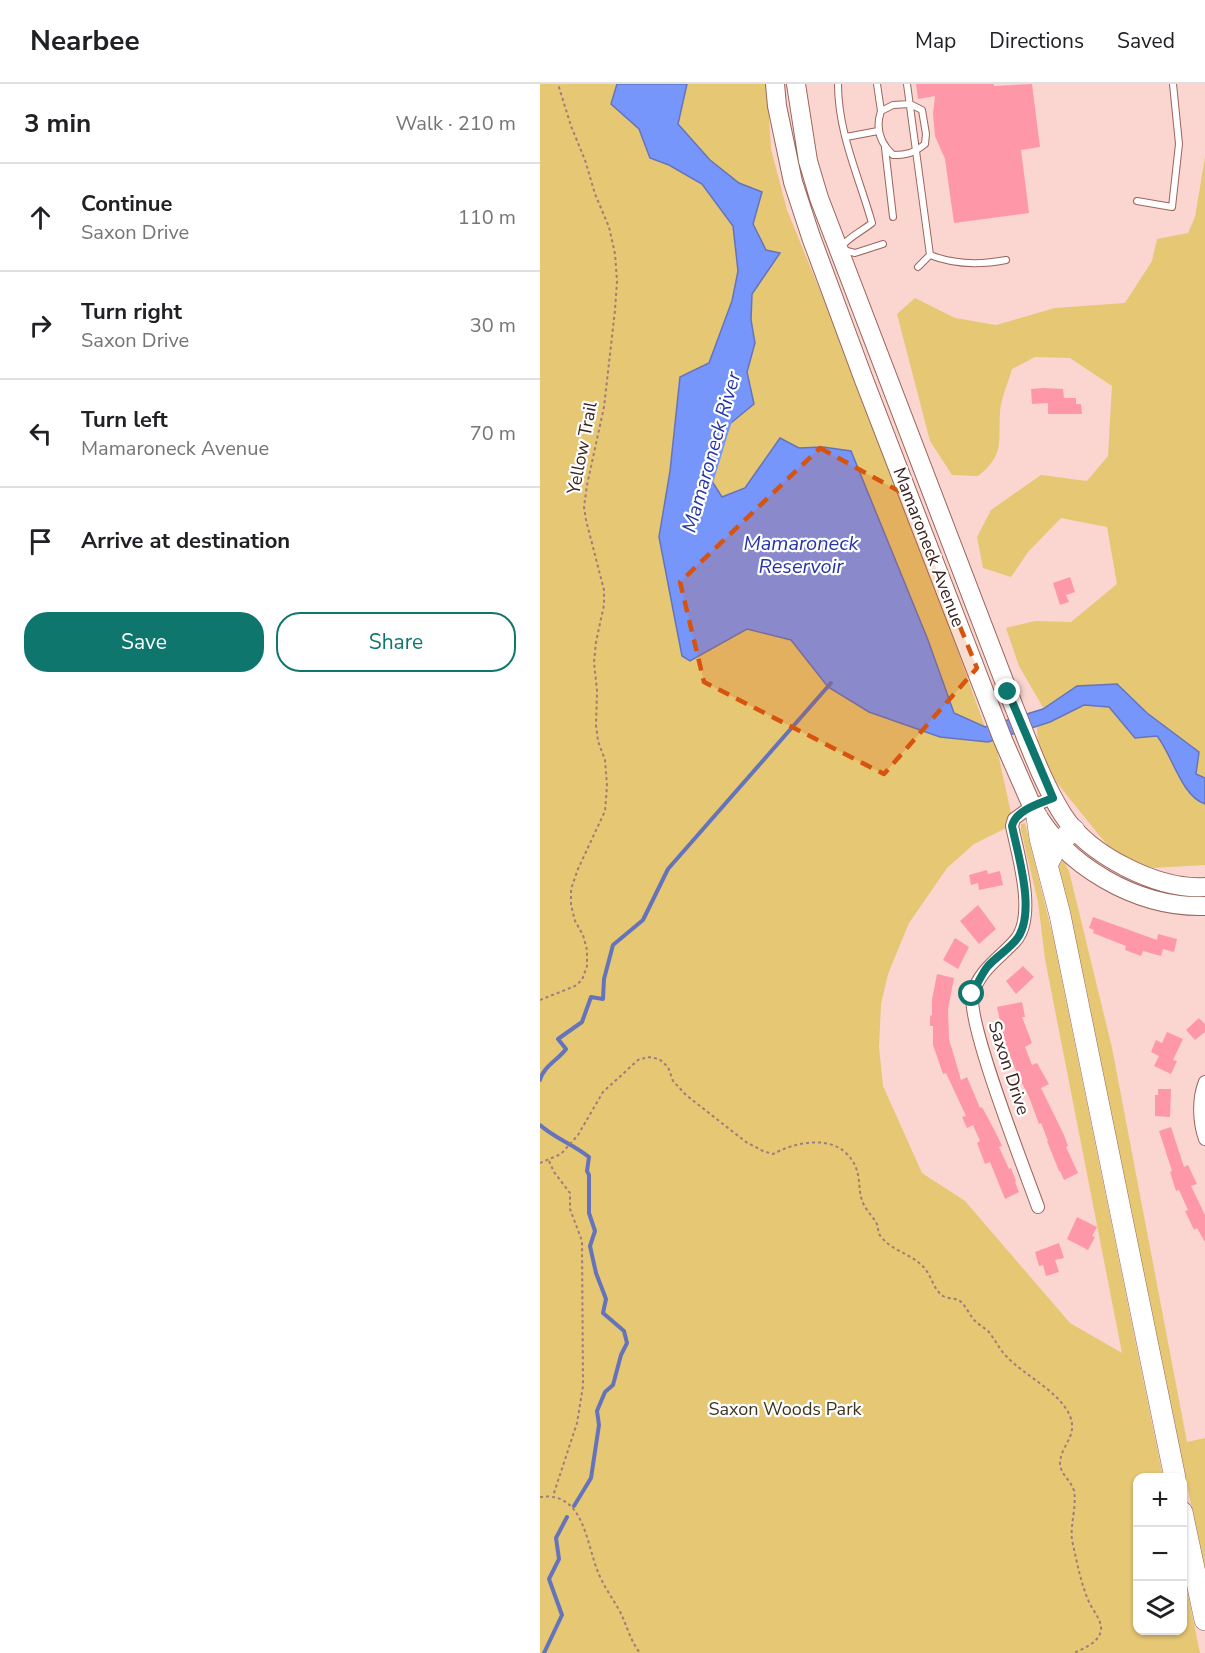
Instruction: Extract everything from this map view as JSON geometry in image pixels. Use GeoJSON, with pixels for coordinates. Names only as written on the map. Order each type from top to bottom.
{"type":"FeatureCollection","features":[{"type":"Feature","properties":{"kind":"highway"},"geometry":{"type":"LineString","coordinates":[[1034,812],[1060,915],[1174,1473]]}},
{"type":"Feature","properties":{"kind":"highway"},"geometry":{"type":"LineString","coordinates":[[1048,863],[1067,836]]}},
{"type":"Feature","properties":{"kind":"highway"},"geometry":{"type":"LineString","coordinates":[[1185,1527],[1205,1620]]}},
{"type":"Feature","properties":{"kind":"main road","name":"Mamaroneck Avenue"},"geometry":{"type":"LineString","coordinates":[[775,84],[793,182],[819,258],[1003,740],[1034,812],[1067,836],[1097,849],[1132,871],[1172,884],[1205,887]]}},
{"type":"Feature","properties":{"kind":"main road","name":"Mamaroneck Avenue"},"geometry":{"type":"LineString","coordinates":[[796,84],[808,161],[819,198],[1014,707],[1053,798],[1067,836],[1071,855],[1098,876],[1135,895],[1160,901],[1205,906]]}},
{"type":"Feature","properties":{"kind":"street"},"geometry":{"type":"LineString","coordinates":[[819,258],[839,249]]}},
{"type":"Feature","properties":{"kind":"street","name":"Saxon Drive"},"geometry":{"type":"LineString","coordinates":[[1038,1207],[982,1047],[972,1011],[972,994],[987,967],[1017,940],[1022,930],[1025,917],[1024,880],[1012,826],[1014,819],[1034,812],[1053,798]]}},
{"type":"Feature","properties":{"kind":"street"},"geometry":{"type":"LineString","coordinates":[[1205,1082],[1200,1110],[1205,1139]]}},
{"type":"Feature","properties":{"kind":"lane"},"geometry":{"type":"LineString","coordinates":[[838,84],[838,108],[872,223],[850,236],[839,249],[855,254],[883,244]]}},
{"type":"Feature","properties":{"kind":"lane"},"geometry":{"type":"LineString","coordinates":[[877,84],[881,111],[878,131],[885,147],[894,217]]}},
{"type":"Feature","properties":{"kind":"lane"},"geometry":{"type":"LineString","coordinates":[[907,84],[930,255]]}},
{"type":"Feature","properties":{"kind":"lane"},"geometry":{"type":"LineString","coordinates":[[1137,201],[1172,207],[1179,144],[1173,84]]}},
{"type":"Feature","properties":{"kind":"lane"},"geometry":{"type":"LineString","coordinates":[[881,111],[893,105],[910,104],[922,110],[926,134],[925,144],[907,155],[893,155],[885,147]]}},
{"type":"Feature","properties":{"kind":"lane"},"geometry":{"type":"LineString","coordinates":[[846,137],[878,131]]}},
{"type":"Feature","properties":{"kind":"lane"},"geometry":{"type":"LineString","coordinates":[[930,255],[944,261],[979,265],[1006,260]]}},
{"type":"Feature","properties":{"kind":"lane"},"geometry":{"type":"LineString","coordinates":[[918,267],[930,255]]}},
{"type":"Feature","properties":{"kind":"path","name":"Yellow Trail"},"geometry":{"type":"LineString","coordinates":[[540,1000],[574,986],[582,980],[587,966],[584,935],[574,921],[571,889],[578,868],[605,811],[607,786],[605,760],[598,741],[596,725],[597,692],[594,662],[604,605],[604,590],[584,507],[604,407],[617,281],[615,254],[609,227],[595,194],[558,84]]}},
{"type":"Feature","properties":{"kind":"path"},"geometry":{"type":"LineString","coordinates":[[540,1163],[561,1154],[578,1135],[603,1092],[638,1060],[648,1057],[659,1059],[668,1067],[673,1081],[686,1095],[746,1142],[763,1151],[773,1154],[785,1147],[820,1143],[834,1145],[846,1153],[854,1164],[860,1180],[862,1202],[877,1224],[879,1235],[888,1246],[912,1258],[926,1269],[942,1296],[959,1300],[973,1319],[992,1337],[1006,1357],[1060,1402],[1069,1415],[1072,1430],[1070,1441],[1062,1452],[1060,1464],[1062,1472],[1071,1482],[1075,1493],[1072,1537],[1078,1575],[1091,1607],[1100,1620],[1101,1630],[1098,1638],[1089,1646],[1074,1653]]}},
{"type":"Feature","properties":{"kind":"path"},"geometry":{"type":"LineString","coordinates":[[549,1161],[554,1173],[570,1193],[570,1209],[582,1241],[584,1386],[577,1423],[553,1496]]}},
{"type":"Feature","properties":{"kind":"path"},"geometry":{"type":"LineString","coordinates":[[540,1497],[553,1496],[565,1502],[583,1524],[598,1573],[618,1608],[632,1642],[640,1653]]}},
{"type":"Feature","properties":{"kind":"highlighted area"},"geometry":{"type":"Polygon","coordinates":[[[820,448],[906,495],[977,668],[884,774],[704,682],[680,582],[820,448]]]}},
{"type":"Feature","properties":{"kind":"green space","name":"Saxon Woods Park"},"geometry":{"type":"Polygon","coordinates":[[[540,84],[767,84],[771,149],[787,210],[830,315],[937,594],[985,727],[982,726],[995,740],[1011,813],[1006,828],[974,844],[947,868],[909,923],[888,974],[881,1004],[879,1047],[883,1086],[922,1173],[965,1201],[1070,1323],[1122,1353],[1045,959],[1038,902],[1021,830],[1021,824],[1025,823],[1053,937],[1162,1473],[1133,1473],[1133,1635],[1187,1635],[1187,1590],[1200,1653],[540,1653],[540,84]]]}},
{"type":"Feature","properties":{"kind":"green space"},"geometry":{"type":"Polygon","coordinates":[[[1205,157],[1205,778],[1196,774],[1147,713],[1117,685],[1077,686],[1044,709],[1019,666],[1006,628],[1035,621],[1071,622],[1117,584],[1107,527],[1061,518],[1028,552],[1011,577],[983,568],[977,537],[991,510],[1041,475],[1087,481],[1108,456],[1112,386],[1070,358],[1035,357],[1012,369],[1002,401],[998,447],[993,461],[978,476],[952,475],[930,441],[897,314],[915,298],[955,318],[996,325],[1055,308],[1125,303],[1152,261],[1157,239],[1188,233],[1195,217],[1205,157]]]}},
{"type":"Feature","properties":{"kind":"green space"},"geometry":{"type":"Polygon","coordinates":[[[1084,705],[1109,707],[1135,738],[1157,736],[1189,793],[1196,800],[1205,804],[1205,865],[1152,868],[1116,856],[1049,773],[1038,747],[1037,727],[1084,705]]]}},
{"type":"Feature","properties":{"kind":"green space"},"geometry":{"type":"Polygon","coordinates":[[[1059,861],[1064,862],[1069,871],[1112,1048],[1187,1442],[1205,1438],[1205,1571],[1187,1485],[1187,1473],[1185,1473],[1058,868],[1059,861]]]}},
{"type":"Feature","properties":{"kind":"water","name":"Mamaroneck Reservoir"},"geometry":{"type":"Polygon","coordinates":[[[617,84],[687,84],[678,124],[710,160],[739,183],[762,192],[753,224],[766,250],[780,253],[752,294],[751,320],[755,343],[747,372],[754,404],[709,441],[706,472],[722,497],[745,488],[780,438],[799,448],[823,447],[851,451],[928,640],[954,713],[985,727],[1043,709],[1077,686],[1117,684],[1147,713],[1199,752],[1196,774],[1205,778],[1205,804],[1189,793],[1157,736],[1135,738],[1109,707],[1084,705],[1050,722],[988,742],[940,737],[869,712],[828,687],[791,640],[747,629],[690,661],[682,656],[659,537],[670,471],[680,377],[709,363],[732,301],[738,271],[733,226],[702,184],[669,165],[650,158],[639,129],[611,104],[617,84]]]}},
{"type":"Feature","properties":{"kind":"building"},"geometry":{"type":"Polygon","coordinates":[[[916,84],[994,84],[994,86],[1032,84],[1040,147],[1021,150],[1029,213],[954,223],[945,159],[935,136],[933,114],[935,96],[918,99],[916,84]]]}},
{"type":"Feature","properties":{"kind":"building"},"geometry":{"type":"Polygon","coordinates":[[[1031,389],[1063,389],[1064,398],[1076,398],[1076,404],[1081,404],[1082,414],[1048,414],[1048,403],[1032,404],[1031,389]]]}},
{"type":"Feature","properties":{"kind":"building"},"geometry":{"type":"Polygon","coordinates":[[[1070,577],[1075,592],[1066,595],[1069,602],[1060,605],[1053,583],[1070,577]]]}},
{"type":"Feature","properties":{"kind":"building"},"geometry":{"type":"Polygon","coordinates":[[[987,870],[988,874],[1000,871],[1003,885],[979,890],[978,883],[971,885],[969,875],[987,870]]]}},
{"type":"Feature","properties":{"kind":"building"},"geometry":{"type":"Polygon","coordinates":[[[978,905],[996,929],[979,944],[960,921],[978,905]]]}},
{"type":"Feature","properties":{"kind":"building"},"geometry":{"type":"Polygon","coordinates":[[[1093,917],[1157,940],[1158,934],[1177,939],[1174,952],[1163,949],[1161,956],[1143,951],[1141,956],[1125,950],[1126,946],[1093,933],[1094,930],[1089,928],[1093,917]]]}},
{"type":"Feature","properties":{"kind":"building"},"geometry":{"type":"Polygon","coordinates":[[[955,938],[969,947],[958,969],[943,960],[955,938]]]}},
{"type":"Feature","properties":{"kind":"building"},"geometry":{"type":"Polygon","coordinates":[[[1023,966],[1034,977],[1016,994],[1006,981],[1023,966]]]}},
{"type":"Feature","properties":{"kind":"building"},"geometry":{"type":"Polygon","coordinates":[[[937,974],[954,978],[948,1009],[949,1039],[961,1080],[967,1077],[980,1108],[982,1107],[996,1133],[1002,1146],[999,1147],[1016,1181],[1019,1192],[1005,1199],[990,1162],[985,1164],[977,1143],[980,1141],[973,1125],[967,1128],[962,1117],[966,1116],[946,1073],[943,1074],[933,1045],[933,1026],[930,1026],[930,1016],[932,1015],[932,1000],[937,974]]]}},
{"type":"Feature","properties":{"kind":"building"},"geometry":{"type":"Polygon","coordinates":[[[1022,1002],[1025,1017],[1022,1017],[1032,1043],[1025,1047],[1032,1065],[1037,1063],[1049,1084],[1041,1088],[1064,1135],[1068,1146],[1066,1147],[1078,1173],[1064,1180],[1041,1123],[1039,1124],[1016,1071],[1000,1021],[997,1007],[1022,1002]]]}},
{"type":"Feature","properties":{"kind":"building"},"geometry":{"type":"Polygon","coordinates":[[[1199,1018],[1205,1024],[1205,1032],[1195,1040],[1186,1030],[1199,1018]]]}},
{"type":"Feature","properties":{"kind":"building"},"geometry":{"type":"Polygon","coordinates":[[[1167,1032],[1183,1039],[1173,1060],[1177,1061],[1171,1074],[1154,1066],[1159,1056],[1151,1052],[1156,1040],[1162,1043],[1167,1032]]]}},
{"type":"Feature","properties":{"kind":"building"},"geometry":{"type":"Polygon","coordinates":[[[1158,1089],[1171,1089],[1170,1117],[1155,1116],[1155,1095],[1158,1095],[1158,1089]]]}},
{"type":"Feature","properties":{"kind":"building"},"geometry":{"type":"Polygon","coordinates":[[[1171,1127],[1184,1167],[1188,1165],[1197,1184],[1191,1186],[1205,1215],[1205,1242],[1197,1228],[1194,1230],[1185,1211],[1188,1210],[1179,1190],[1176,1191],[1170,1172],[1172,1171],[1159,1131],[1171,1127]]]}},
{"type":"Feature","properties":{"kind":"building"},"geometry":{"type":"Polygon","coordinates":[[[1077,1217],[1097,1227],[1088,1250],[1067,1239],[1077,1217]]]}},
{"type":"Feature","properties":{"kind":"building"},"geometry":{"type":"Polygon","coordinates":[[[1059,1243],[1064,1258],[1055,1260],[1059,1272],[1046,1276],[1043,1265],[1039,1266],[1035,1252],[1059,1243]]]}},
{"type":"Feature","properties":{"kind":"waterway","name":"Mamaroneck River"},"geometry":{"type":"LineString","coordinates":[[698,496],[725,408]]}},
{"type":"Feature","properties":{"kind":"waterway"},"geometry":{"type":"LineString","coordinates":[[540,1080],[544,1071],[566,1049],[558,1039],[582,1022],[591,997],[603,999],[604,979],[613,945],[643,920],[668,869],[831,683]]}},
{"type":"Feature","properties":{"kind":"waterway"},"geometry":{"type":"LineString","coordinates":[[540,1125],[589,1157],[587,1171],[589,1175],[589,1213],[595,1231],[590,1246],[596,1273],[606,1299],[603,1313],[624,1331],[627,1343],[621,1355],[613,1385],[605,1392],[597,1411],[599,1425],[591,1478],[574,1506]]}},
{"type":"Feature","properties":{"kind":"waterway"},"geometry":{"type":"LineString","coordinates":[[544,1653],[562,1615],[549,1579],[559,1559],[556,1538],[567,1517]]}},
{"type":"Feature","properties":{"kind":"route"},"geometry":{"type":"LineString","coordinates":[[972,994],[987,967],[1017,940],[1022,930],[1025,917],[1024,880],[1012,826],[1014,819],[1032,806],[1053,798],[1008,692]]}}]}
